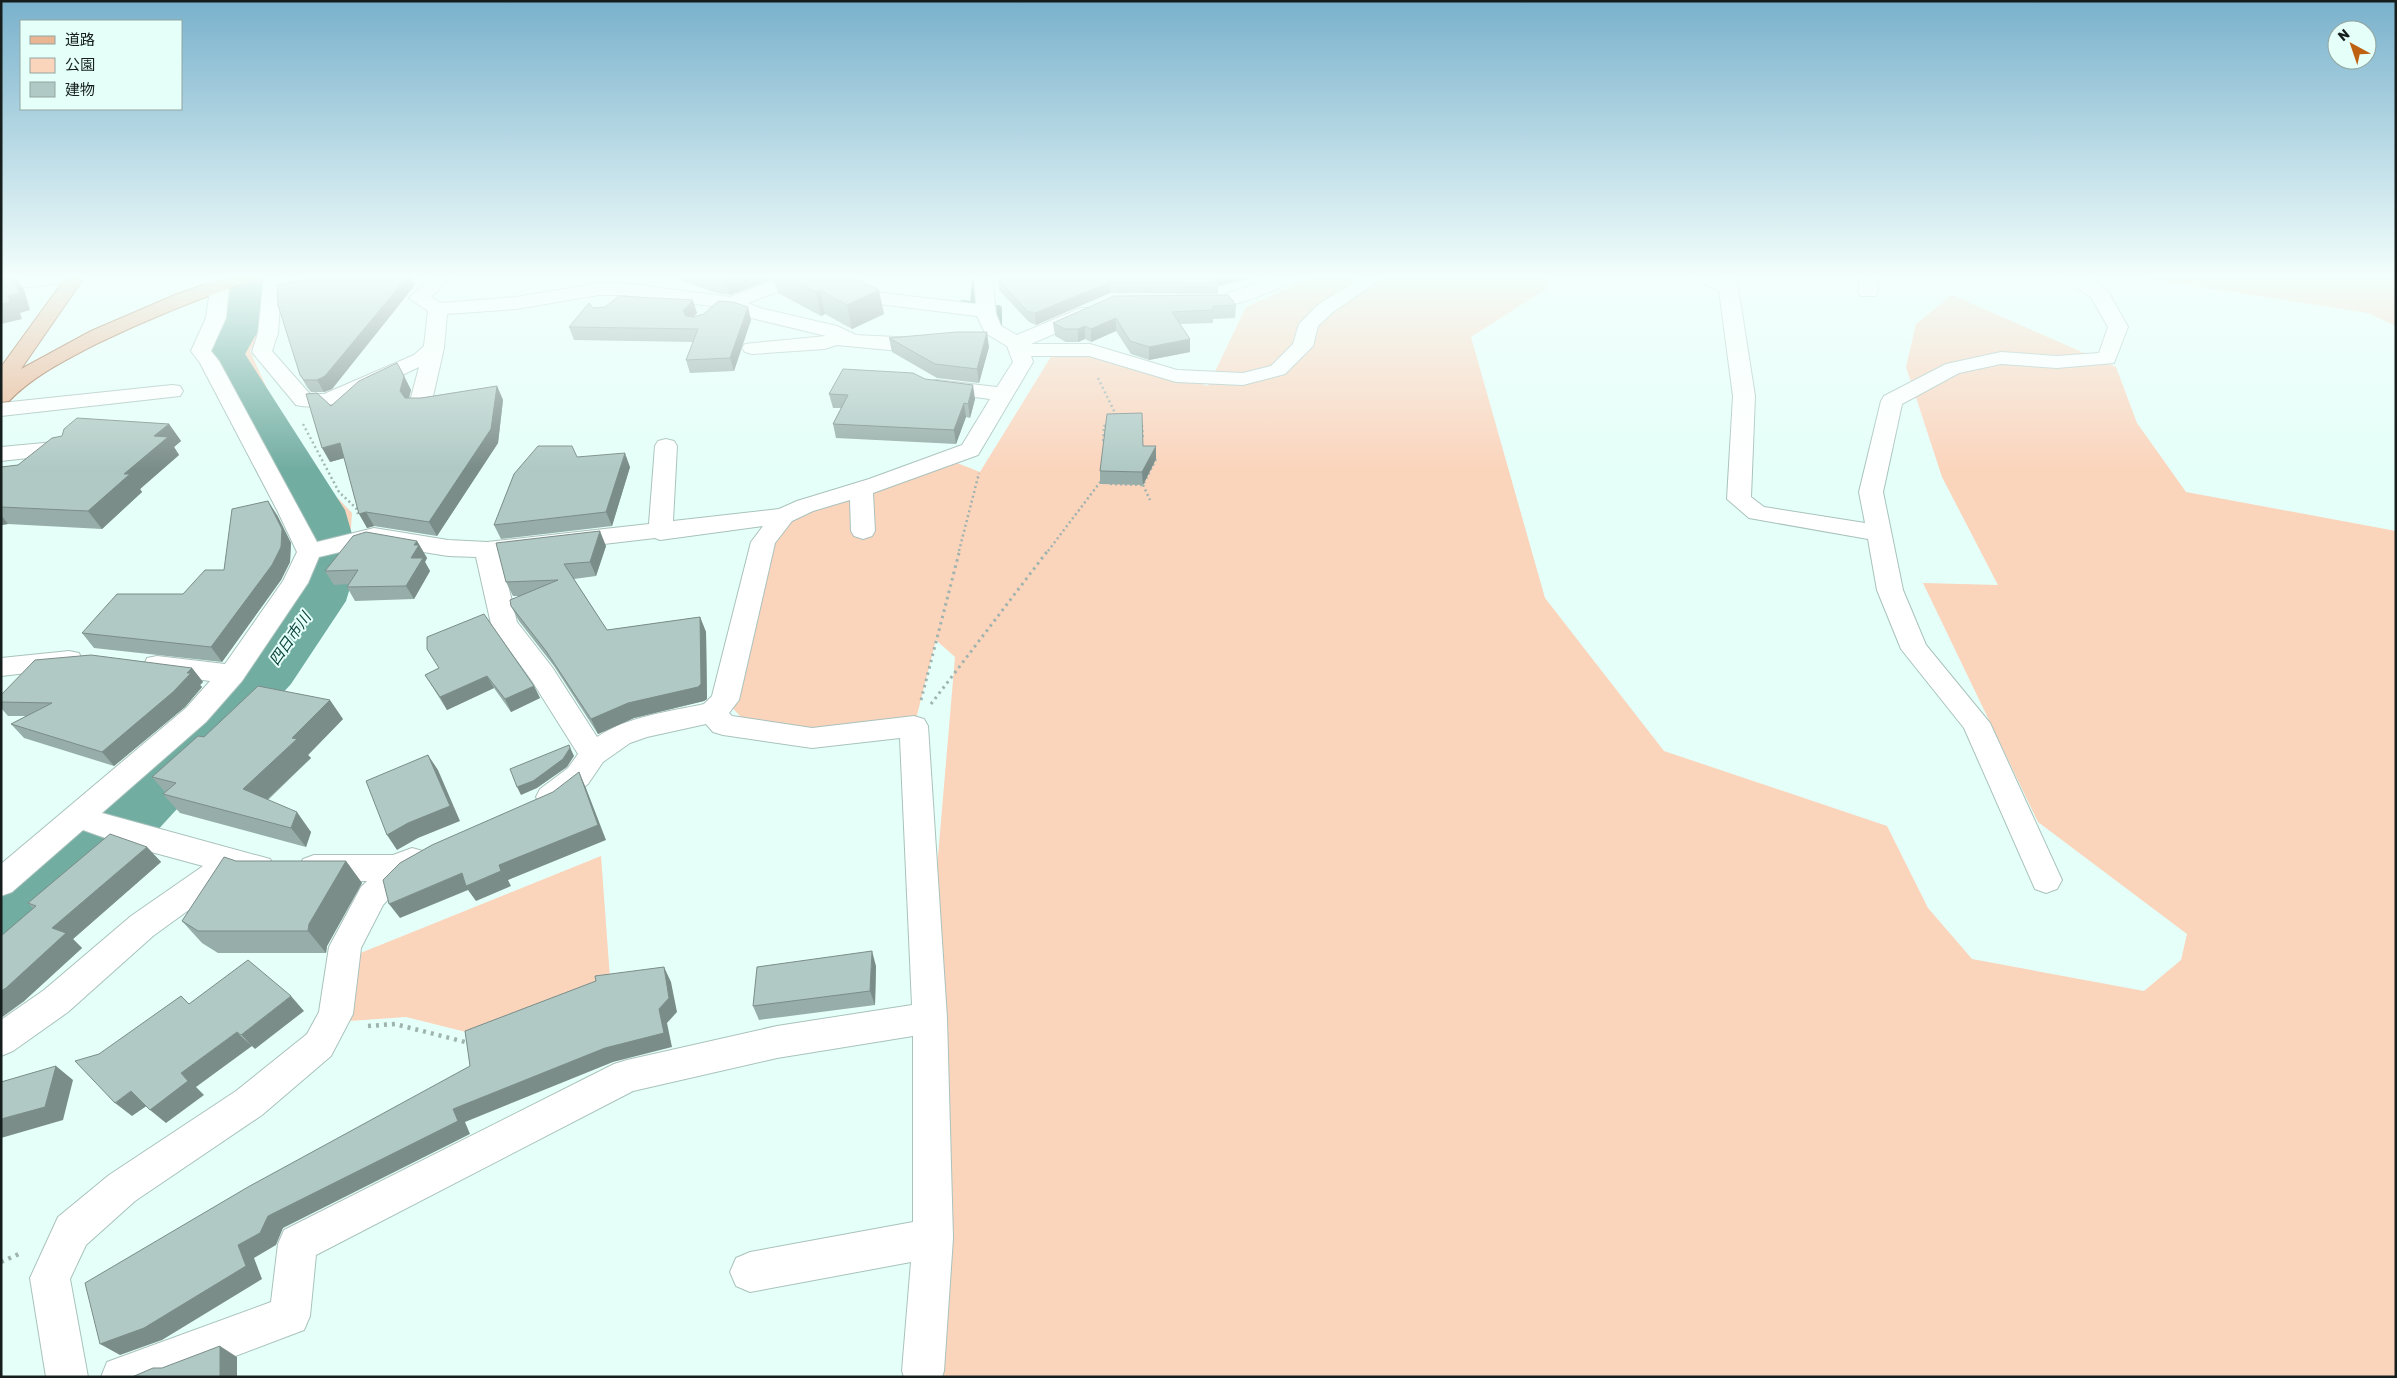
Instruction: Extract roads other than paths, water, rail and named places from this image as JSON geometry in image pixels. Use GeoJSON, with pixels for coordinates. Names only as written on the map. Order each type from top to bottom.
{"type":"FeatureCollection","features":[{"type":"Feature","properties":{"kind":"main road"},"geometry":{"type":"LineString","coordinates":[[1,382],[30,340]]}},
{"type":"Feature","properties":{"kind":"main road"},"geometry":{"type":"LineString","coordinates":[[1,396],[26,374],[89,340]]}},
{"type":"Feature","properties":{"kind":"street"},"geometry":{"type":"LineString","coordinates":[[206,340],[201,351],[209,360],[309,552]]}},
{"type":"Feature","properties":{"kind":"street"},"geometry":{"type":"LineString","coordinates":[[266,340],[262,352],[306,400],[327,400],[421,359],[434,348]]}},
{"type":"Feature","properties":{"kind":"street"},"geometry":{"type":"LineString","coordinates":[[420,406],[435,340]]}},
{"type":"Feature","properties":{"kind":"street"},"geometry":{"type":"LineString","coordinates":[[752,348],[824,344],[833,340]]}},
{"type":"Feature","properties":{"kind":"street"},"geometry":{"type":"LineString","coordinates":[[846,340],[900,345],[950,341]]}},
{"type":"Feature","properties":{"kind":"street"},"geometry":{"type":"LineString","coordinates":[[309,552],[374,536],[448,548],[487,550],[660,532],[784,516],[805,506],[861,489],[970,450],[1023,362],[1004,340]]}},
{"type":"Feature","properties":{"kind":"street"},"geometry":{"type":"LineString","coordinates":[[1034,340],[1090,350],[1176,376],[1243,378],[1278,370],[1303,346],[1305,340]]}},
{"type":"Feature","properties":{"kind":"street"},"geometry":{"type":"LineString","coordinates":[[1736,340],[1744,396],[1739,499],[1757,513],[1878,534]]}},
{"type":"Feature","properties":{"kind":"street"},"geometry":{"type":"LineString","coordinates":[[2046,880],[1976,723],[1914,649],[1890,590],[1871,492],[1892,401],[1953,368],[2001,358],[2057,362],[2107,359],[2113,340]]}},
{"type":"Feature","properties":{"kind":"street"},"geometry":{"type":"LineString","coordinates":[[928,385],[1004,394]]}},
{"type":"Feature","properties":{"kind":"street"},"geometry":{"type":"LineString","coordinates":[[1,410],[172,391]]}},
{"type":"Feature","properties":{"kind":"street"},"geometry":{"type":"LineString","coordinates":[[660,532],[666,446]]}},
{"type":"Feature","properties":{"kind":"street"},"geometry":{"type":"LineString","coordinates":[[1,454],[65,448]]}},
{"type":"Feature","properties":{"kind":"street"},"geometry":{"type":"LineString","coordinates":[[861,489],[863,531]]}},
{"type":"Feature","properties":{"kind":"street"},"geometry":{"type":"LineString","coordinates":[[522,809],[549,798],[578,776],[594,754],[620,736],[640,728],[713,712],[725,700],[763,542],[784,516]]}},
{"type":"Feature","properties":{"kind":"street"},"geometry":{"type":"LineString","coordinates":[[487,550],[504,624],[542,674],[594,754]]}},
{"type":"Feature","properties":{"kind":"street"},"geometry":{"type":"LineString","coordinates":[[1,883],[100,824],[232,674],[295,583],[309,552]]}},
{"type":"Feature","properties":{"kind":"street"},"geometry":{"type":"LineString","coordinates":[[1,667],[94,658]]}},
{"type":"Feature","properties":{"kind":"street"},"geometry":{"type":"LineString","coordinates":[[133,662],[232,674]]}},
{"type":"Feature","properties":{"kind":"street"},"geometry":{"type":"LineString","coordinates":[[713,712],[723,725],[812,738],[914,727],[930,1018],[933,1238],[923,1372]]}},
{"type":"Feature","properties":{"kind":"street"},"geometry":{"type":"LineString","coordinates":[[100,824],[255,868],[398,868]]}},
{"type":"Feature","properties":{"kind":"street"},"geometry":{"type":"LineString","coordinates":[[66,1376],[50,1278],[72,1231],[122,1188],[249,1103],[319,1045],[336,1014],[345,947],[372,896],[398,868],[438,846]]}},
{"type":"Feature","properties":{"kind":"street"},"geometry":{"type":"LineString","coordinates":[[1,1040],[56,1001],[142,926],[232,862]]}},
{"type":"Feature","properties":{"kind":"street"},"geometry":{"type":"LineString","coordinates":[[122,1377],[290,1316],[298,1244],[628,1076],[777,1042],[930,1018]]}},
{"type":"Feature","properties":{"kind":"street"},"geometry":{"type":"LineString","coordinates":[[750,1272],[933,1238]]}},
{"type":"Feature","properties":{"kind":"waterway","name":"四日市川"},"geometry":{"type":"LineString","coordinates":[[1,929],[99,847],[269,669],[317,601],[331,558],[318,510],[222,354],[231,340]]}}]}
